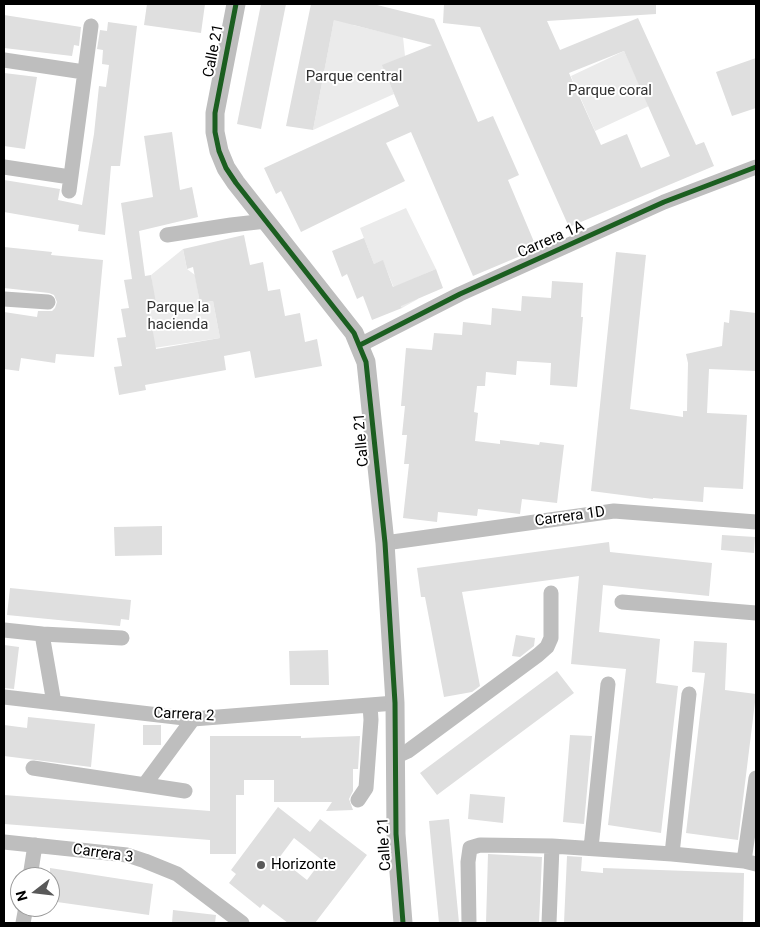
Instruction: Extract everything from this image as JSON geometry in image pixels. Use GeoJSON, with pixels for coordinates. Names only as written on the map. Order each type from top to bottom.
{"type":"FeatureCollection","features":[{"type":"Feature","properties":{"kind":"street","name":"Calle 21"},"geometry":{"type":"LineString","coordinates":[[236,4],[215,113],[215,132],[219,151],[226,168],[360,344],[369,378],[385,543],[395,703],[396,834],[404,923]]}},
{"type":"Feature","properties":{"kind":"street"},"geometry":{"type":"LineString","coordinates":[[4,167],[69,184],[91,26]]}},
{"type":"Feature","properties":{"kind":"street"},"geometry":{"type":"LineString","coordinates":[[4,60],[84,72]]}},
{"type":"Feature","properties":{"kind":"street","name":"Carrera 1A"},"geometry":{"type":"LineString","coordinates":[[360,344],[460,294],[664,202],[756,167]]}},
{"type":"Feature","properties":{"kind":"street"},"geometry":{"type":"LineString","coordinates":[[167,235],[266,221]]}},
{"type":"Feature","properties":{"kind":"street"},"geometry":{"type":"LineString","coordinates":[[4,298],[48,302]]}},
{"type":"Feature","properties":{"kind":"street","name":"Carrera 1D"},"geometry":{"type":"LineString","coordinates":[[385,543],[614,511],[756,522]]}},
{"type":"Feature","properties":{"kind":"street"},"geometry":{"type":"LineString","coordinates":[[395,757],[408,751],[538,656],[547,647],[551,638],[551,593]]}},
{"type":"Feature","properties":{"kind":"street"},"geometry":{"type":"LineString","coordinates":[[622,602],[756,613]]}},
{"type":"Feature","properties":{"kind":"street"},"geometry":{"type":"LineString","coordinates":[[4,630],[122,638]]}},
{"type":"Feature","properties":{"kind":"street"},"geometry":{"type":"LineString","coordinates":[[42,634],[54,703]]}},
{"type":"Feature","properties":{"kind":"street"},"geometry":{"type":"LineString","coordinates":[[591,848],[608,684]]}},
{"type":"Feature","properties":{"kind":"street"},"geometry":{"type":"LineString","coordinates":[[672,854],[689,694]]}},
{"type":"Feature","properties":{"kind":"street","name":"Carrera 2"},"geometry":{"type":"LineString","coordinates":[[4,697],[193,719],[395,703]]}},
{"type":"Feature","properties":{"kind":"street"},"geometry":{"type":"LineString","coordinates":[[358,800],[366,788],[371,720],[370,705]]}},
{"type":"Feature","properties":{"kind":"street"},"geometry":{"type":"LineString","coordinates":[[145,784],[193,719]]}},
{"type":"Feature","properties":{"kind":"street"},"geometry":{"type":"LineString","coordinates":[[33,768],[186,791]]}},
{"type":"Feature","properties":{"kind":"street"},"geometry":{"type":"LineString","coordinates":[[469,923],[468,862],[470,848],[480,845],[591,848],[672,854],[750,863],[756,778]]}},
{"type":"Feature","properties":{"kind":"street","name":"Carrera 3"},"geometry":{"type":"LineString","coordinates":[[4,842],[127,855],[145,861],[178,874],[242,923]]}},
{"type":"Feature","properties":{"kind":"street"},"geometry":{"type":"LineString","coordinates":[[32,867],[35,845]]}},
{"type":"Feature","properties":{"kind":"street"},"geometry":{"type":"LineString","coordinates":[[549,923],[552,846]]}},
{"type":"Feature","properties":{"kind":"green space","name":"Parque central"},"geometry":{"type":"Polygon","coordinates":[[[337,4],[358,4],[353,25],[403,37],[405,56],[383,66],[394,94],[313,130],[337,4]]]}},
{"type":"Feature","properties":{"kind":"green space","name":"Parque coral"},"geometry":{"type":"Polygon","coordinates":[[[624,51],[649,106],[595,131],[571,76],[624,51]]]}},
{"type":"Feature","properties":{"kind":"green space"},"geometry":{"type":"Polygon","coordinates":[[[406,208],[436,269],[411,280],[418,299],[402,308],[383,261],[374,264],[360,228],[406,208]]]}},
{"type":"Feature","properties":{"kind":"green space","name":"Parque la hacienda"},"geometry":{"type":"Polygon","coordinates":[[[183,249],[187,269],[195,275],[200,303],[213,301],[220,338],[147,349],[153,332],[148,304],[155,303],[151,275],[183,249]]]}},
{"type":"Feature","properties":{"kind":"building"},"geometry":{"type":"Polygon","coordinates":[[[147,4],[205,4],[201,33],[144,25],[147,4]]]}},
{"type":"Feature","properties":{"kind":"building"},"geometry":{"type":"Polygon","coordinates":[[[261,4],[286,4],[261,129],[237,124],[261,4]]]}},
{"type":"Feature","properties":{"kind":"building"},"geometry":{"type":"Polygon","coordinates":[[[311,4],[373,4],[434,19],[478,122],[493,116],[519,175],[508,180],[537,249],[473,276],[411,132],[386,143],[405,181],[301,232],[281,191],[276,194],[264,168],[399,106],[382,65],[432,45],[334,20],[313,130],[286,126],[311,4]]]}},
{"type":"Feature","properties":{"kind":"building"},"geometry":{"type":"Polygon","coordinates":[[[444,4],[656,4],[656,14],[547,21],[560,50],[638,18],[696,145],[704,142],[714,166],[569,227],[480,27],[443,23],[444,4]],[[624,51],[569,73],[601,145],[627,134],[641,168],[670,156],[624,51]]]}},
{"type":"Feature","properties":{"kind":"building"},"geometry":{"type":"Polygon","coordinates":[[[4,15],[81,27],[79,46],[74,45],[72,56],[4,48],[4,15]]]}},
{"type":"Feature","properties":{"kind":"building"},"geometry":{"type":"Polygon","coordinates":[[[108,22],[137,26],[120,166],[111,166],[105,235],[78,231],[79,225],[4,212],[4,180],[60,189],[58,200],[82,205],[94,134],[99,86],[106,87],[109,65],[102,64],[103,50],[97,49],[100,30],[107,31],[108,22]]]}},
{"type":"Feature","properties":{"kind":"building"},"geometry":{"type":"Polygon","coordinates":[[[756,58],[756,108],[732,116],[716,72],[756,58]]]}},
{"type":"Feature","properties":{"kind":"building"},"geometry":{"type":"Polygon","coordinates":[[[4,73],[37,77],[25,149],[4,146],[4,73]]]}},
{"type":"Feature","properties":{"kind":"building"},"geometry":{"type":"Polygon","coordinates":[[[172,132],[180,190],[192,187],[198,217],[139,231],[145,276],[151,275],[156,303],[148,304],[156,349],[220,338],[213,301],[200,303],[193,267],[187,269],[183,249],[244,235],[250,265],[263,262],[268,291],[280,289],[285,316],[300,313],[305,342],[317,339],[322,366],[255,378],[250,351],[224,356],[226,370],[145,385],[146,390],[119,395],[114,367],[122,366],[117,338],[126,337],[121,309],[129,308],[124,280],[132,279],[121,203],[153,197],[144,136],[172,132]]]}},
{"type":"Feature","properties":{"kind":"building"},"geometry":{"type":"Polygon","coordinates":[[[364,238],[374,264],[383,260],[393,287],[436,269],[443,288],[372,320],[363,296],[357,299],[347,274],[342,277],[332,251],[364,238]]]}},
{"type":"Feature","properties":{"kind":"building"},"geometry":{"type":"Polygon","coordinates":[[[4,247],[52,252],[51,255],[103,260],[94,357],[56,354],[55,363],[21,358],[19,371],[4,369],[4,312],[37,317],[38,311],[52,311],[57,302],[54,295],[49,293],[4,288],[4,247]]]}},
{"type":"Feature","properties":{"kind":"building"},"geometry":{"type":"Polygon","coordinates":[[[616,252],[646,255],[630,409],[683,417],[683,411],[687,411],[688,363],[686,354],[722,346],[724,322],[729,323],[730,310],[756,313],[756,371],[709,369],[707,413],[747,415],[743,489],[704,487],[703,502],[653,499],[591,491],[616,252]]]}},
{"type":"Feature","properties":{"kind":"building"},"geometry":{"type":"Polygon","coordinates":[[[552,281],[583,283],[581,317],[583,317],[577,387],[550,385],[551,363],[517,361],[516,375],[486,372],[485,386],[477,386],[474,412],[478,413],[475,441],[500,444],[500,440],[539,445],[540,442],[564,445],[557,503],[522,499],[520,514],[478,509],[477,516],[438,512],[437,522],[403,518],[409,464],[404,464],[407,435],[402,435],[405,406],[401,406],[406,348],[432,350],[434,333],[462,335],[463,322],[491,325],[492,308],[521,311],[522,296],[551,298],[552,281]]]}},
{"type":"Feature","properties":{"kind":"building"},"geometry":{"type":"Polygon","coordinates":[[[162,526],[162,555],[115,556],[114,527],[162,526]]]}},
{"type":"Feature","properties":{"kind":"building"},"geometry":{"type":"Polygon","coordinates":[[[722,535],[755,537],[754,553],[721,550],[722,535]]]}},
{"type":"Feature","properties":{"kind":"building"},"geometry":{"type":"Polygon","coordinates":[[[609,542],[610,552],[712,563],[709,596],[603,585],[599,632],[660,639],[656,683],[678,686],[661,833],[608,825],[626,669],[571,664],[579,576],[462,592],[480,686],[472,692],[444,697],[425,597],[421,597],[417,568],[609,542]]]}},
{"type":"Feature","properties":{"kind":"building"},"geometry":{"type":"Polygon","coordinates":[[[10,588],[131,600],[129,620],[121,619],[120,626],[7,615],[10,588]]]}},
{"type":"Feature","properties":{"kind":"building"},"geometry":{"type":"Polygon","coordinates":[[[516,635],[535,638],[534,646],[520,657],[512,656],[516,635]]]}},
{"type":"Feature","properties":{"kind":"building"},"geometry":{"type":"Polygon","coordinates":[[[694,641],[727,643],[725,690],[756,694],[738,840],[686,833],[705,673],[692,672],[694,641]]]}},
{"type":"Feature","properties":{"kind":"building"},"geometry":{"type":"Polygon","coordinates":[[[4,645],[19,647],[14,689],[4,688],[4,645]]]}},
{"type":"Feature","properties":{"kind":"building"},"geometry":{"type":"Polygon","coordinates":[[[328,650],[329,685],[290,685],[289,651],[328,650]]]}},
{"type":"Feature","properties":{"kind":"building"},"geometry":{"type":"Polygon","coordinates":[[[557,671],[574,693],[437,795],[420,773],[557,671]]]}},
{"type":"Feature","properties":{"kind":"building"},"geometry":{"type":"Polygon","coordinates":[[[28,717],[95,724],[91,767],[4,756],[4,725],[27,728],[28,717]]]}},
{"type":"Feature","properties":{"kind":"building"},"geometry":{"type":"Polygon","coordinates":[[[143,725],[161,725],[161,745],[143,745],[143,725]]]}},
{"type":"Feature","properties":{"kind":"building"},"geometry":{"type":"Polygon","coordinates":[[[570,735],[592,736],[584,824],[563,822],[570,735]]]}},
{"type":"Feature","properties":{"kind":"building"},"geometry":{"type":"Polygon","coordinates":[[[210,736],[301,736],[301,738],[360,736],[358,769],[353,769],[353,791],[349,799],[353,810],[326,811],[332,802],[274,802],[274,780],[244,780],[244,795],[236,795],[236,854],[210,854],[210,840],[4,824],[4,795],[210,811],[210,736]]]}},
{"type":"Feature","properties":{"kind":"building"},"geometry":{"type":"Polygon","coordinates":[[[470,794],[505,797],[503,823],[468,819],[470,794]]]}},
{"type":"Feature","properties":{"kind":"building","name":"Horizonte"},"geometry":{"type":"Polygon","coordinates":[[[278,807],[310,832],[320,819],[367,855],[315,923],[288,923],[263,904],[260,908],[229,883],[236,874],[231,870],[278,807]],[[294,838],[279,858],[307,880],[322,860],[294,838]]]}},
{"type":"Feature","properties":{"kind":"building"},"geometry":{"type":"Polygon","coordinates":[[[449,819],[459,923],[439,923],[429,821],[449,819]]]}},
{"type":"Feature","properties":{"kind":"building"},"geometry":{"type":"Polygon","coordinates":[[[488,854],[542,857],[539,923],[486,923],[488,854]]]}},
{"type":"Feature","properties":{"kind":"building"},"geometry":{"type":"Polygon","coordinates":[[[567,856],[582,857],[581,871],[603,873],[603,868],[744,873],[743,923],[564,923],[567,856]]]}},
{"type":"Feature","properties":{"kind":"building"},"geometry":{"type":"Polygon","coordinates":[[[60,870],[153,884],[149,915],[60,902],[60,870]]]}},
{"type":"Feature","properties":{"kind":"building"},"geometry":{"type":"Polygon","coordinates":[[[173,910],[216,915],[215,923],[172,923],[173,910]]]}},
{"type":"Feature","properties":{"kind":"cycle path"},"geometry":{"type":"LineString","coordinates":[[236,4],[215,113],[215,132],[219,151],[226,168],[236,183],[354,333],[366,362],[385,543],[395,703],[396,834],[403,923]]}},
{"type":"Feature","properties":{"kind":"cycle path"},"geometry":{"type":"LineString","coordinates":[[360,345],[460,294],[664,202],[756,167]]}},
{"type":"Feature","properties":{"kind":"place","name":"Horizonte"},"geometry":{"type":"Point","coordinates":[261,865]}}]}
